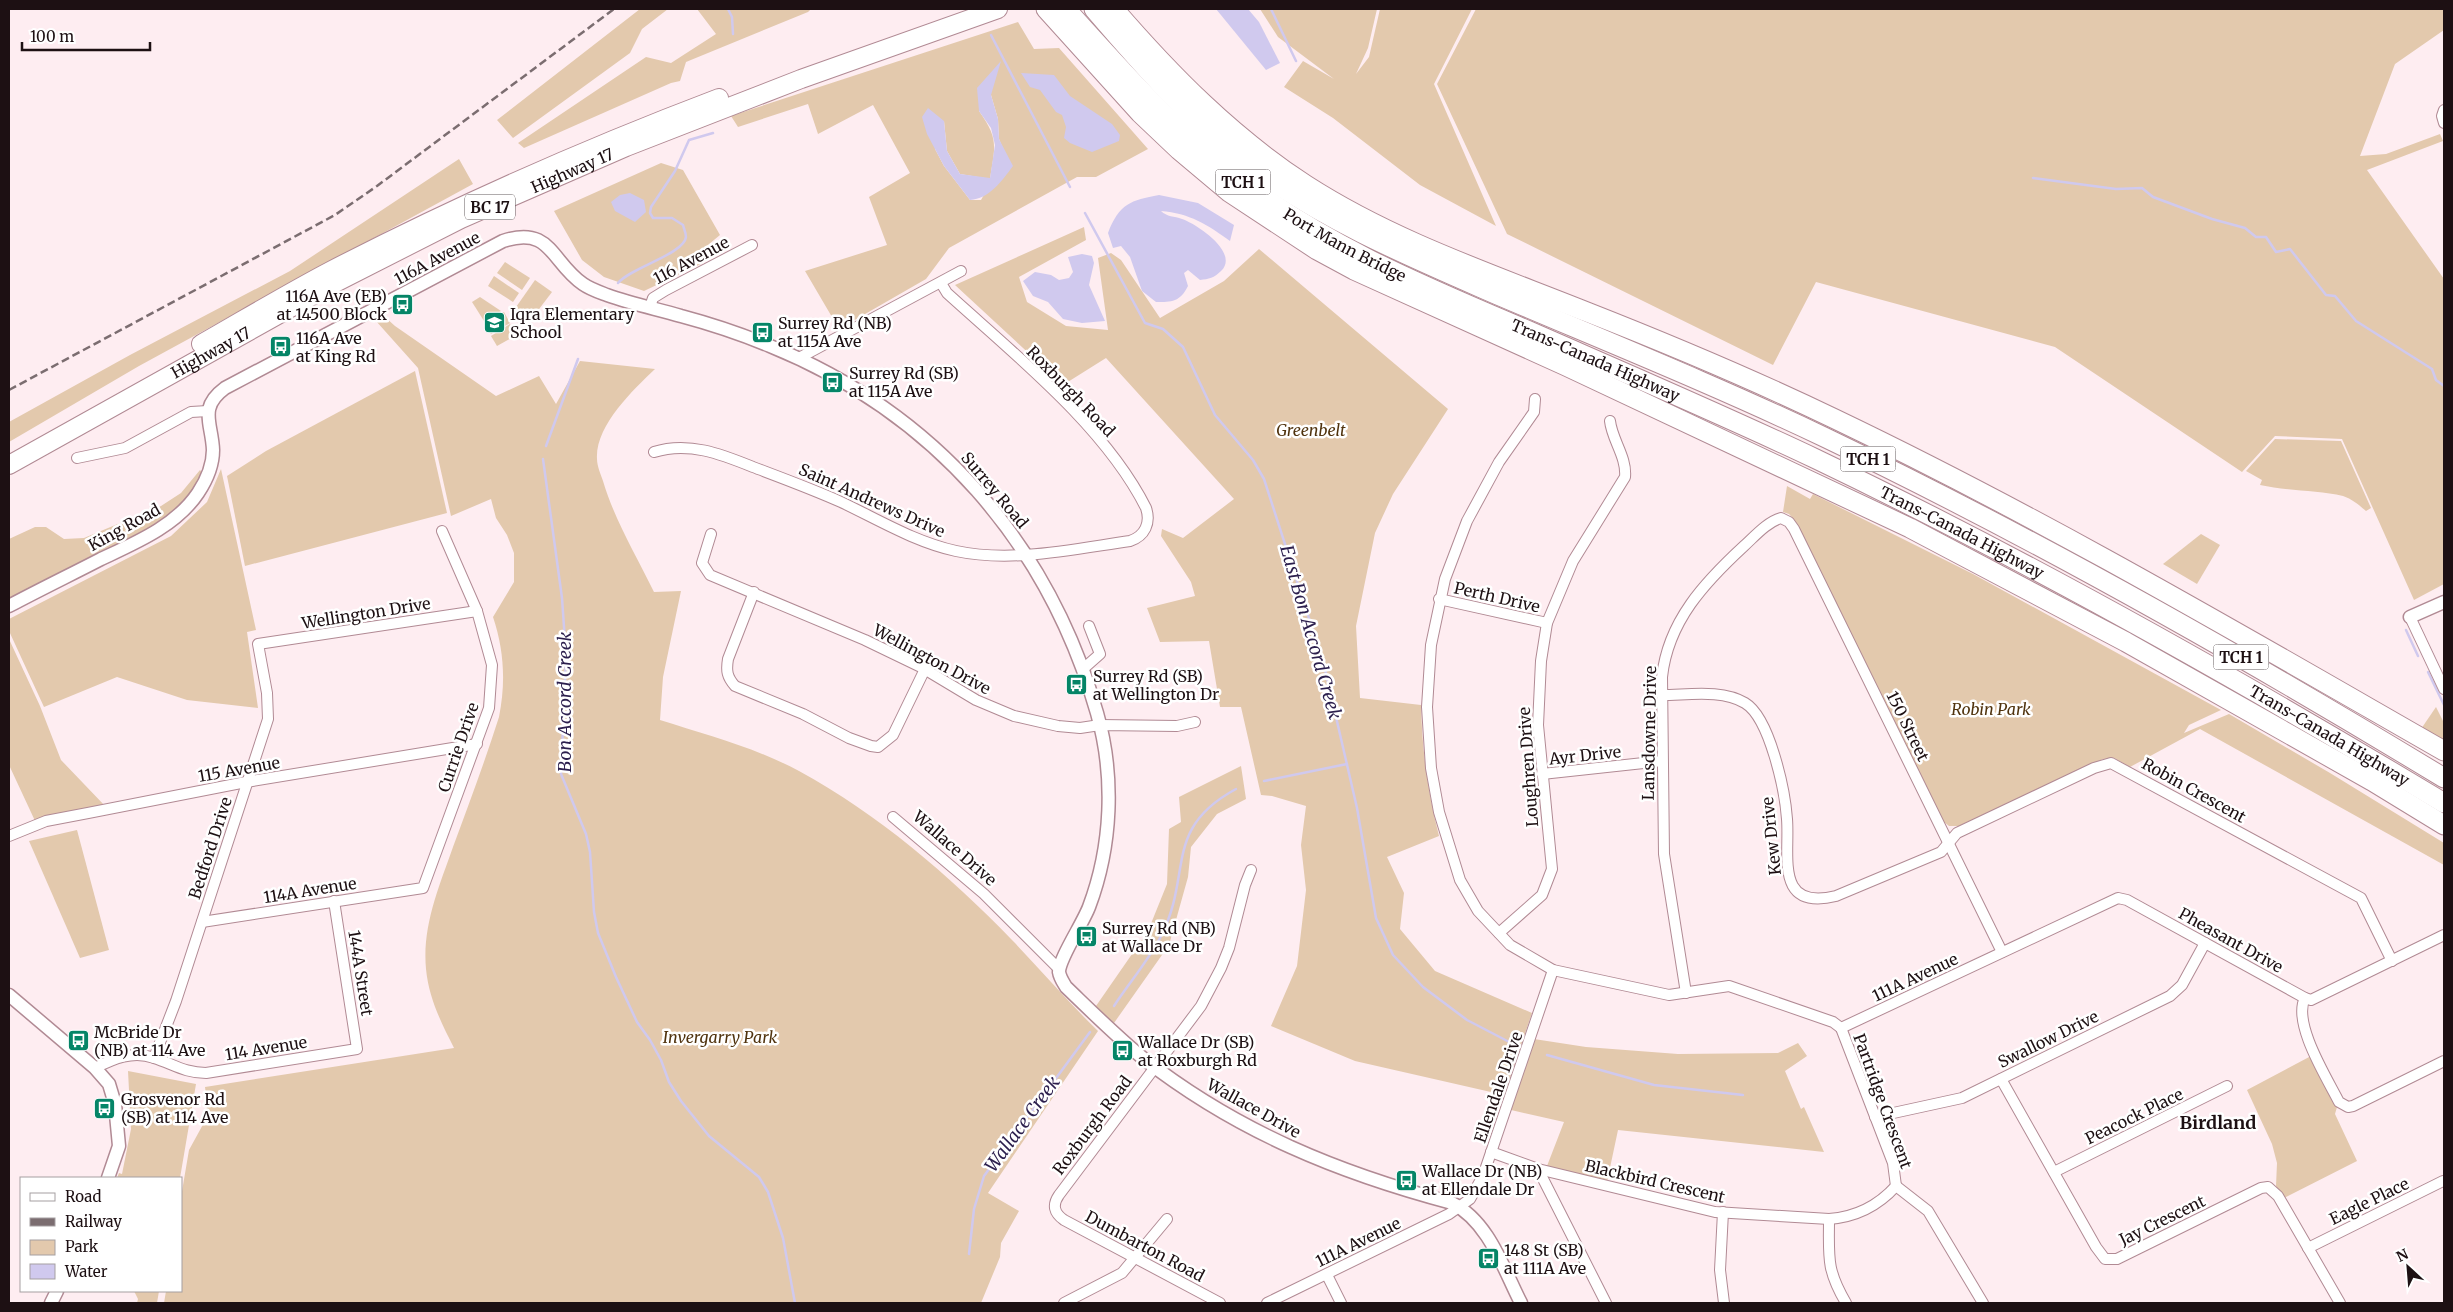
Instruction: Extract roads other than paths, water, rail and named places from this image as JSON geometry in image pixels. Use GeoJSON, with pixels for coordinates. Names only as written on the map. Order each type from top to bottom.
{"type":"FeatureCollection","features":[{"type":"Feature","properties":{"kind":"highway","name":"Highway 17"},"geometry":{"type":"LineString","coordinates":[[9,453],[331,270],[457,208],[621,135],[798,68],[966,9]]}},
{"type":"Feature","properties":{"kind":"highway","name":"Highway 17"},"geometry":{"type":"LineString","coordinates":[[9,465],[337,282],[461,219],[626,147],[801,79],[998,9]]}},
{"type":"Feature","properties":{"kind":"highway"},"geometry":{"type":"LineString","coordinates":[[1046,9],[1140,113],[1179,150],[1229,192],[1317,250],[1354,270],[1457,308],[1910,528],[2126,642],[2372,781],[2444,825]]}},
{"type":"Feature","properties":{"kind":"highway","name":"Port Mann Bridge"},"geometry":{"type":"LineString","coordinates":[[1066,9],[1151,102],[1189,138],[1238,179],[1324,236],[1457,308]]}},
{"type":"Feature","properties":{"kind":"highway","name":"Port Mann Bridge"},"geometry":{"type":"LineString","coordinates":[[1094,9],[1165,89],[1201,124],[1249,164],[1333,219],[1368,238],[1471,275]]}},
{"type":"Feature","properties":{"kind":"highway"},"geometry":{"type":"LineString","coordinates":[[1114,9],[1176,78],[1212,112],[1258,151],[1306,185],[1340,205],[1471,275],[1731,372],[1834,418],[1940,471],[2156,585],[2444,750]]}},
{"type":"Feature","properties":{"kind":"highway","name":"Trans-Canada Highway"},"geometry":{"type":"LineString","coordinates":[[1471,275],[1723,390],[1930,489],[2147,604],[2335,711],[2444,778]]}},
{"type":"Feature","properties":{"kind":"highway","name":"Trans-Canada Highway"},"geometry":{"type":"LineString","coordinates":[[1457,308],[1712,412],[1919,510],[2136,625],[2444,804]]}},
{"type":"Feature","properties":{"kind":"highway"},"geometry":{"type":"LineString","coordinates":[[2335,711],[2398,740],[2444,766]]}},
{"type":"Feature","properties":{"kind":"street"},"geometry":{"type":"LineString","coordinates":[[2444,110],[2442,116],[2444,123]]}},
{"type":"Feature","properties":{"kind":"street","name":"Surrey Road"},"geometry":{"type":"LineString","coordinates":[[524,236],[539,240],[547,246],[583,284],[609,296],[742,335],[799,358],[863,393],[933,445],[974,486],[1026,554],[1058,612],[1083,669],[1100,725],[1108,789],[1104,849],[1088,909],[1059,970]]}},
{"type":"Feature","properties":{"kind":"street","name":"116A Avenue"},"geometry":{"type":"LineString","coordinates":[[208,411],[216,394],[225,388],[503,241],[524,236]]}},
{"type":"Feature","properties":{"kind":"street","name":"116 Avenue"},"geometry":{"type":"LineString","coordinates":[[650,307],[653,298],[666,290],[752,245]]}},
{"type":"Feature","properties":{"kind":"street"},"geometry":{"type":"LineString","coordinates":[[799,358],[961,271]]}},
{"type":"Feature","properties":{"kind":"street","name":"Roxburgh Road"},"geometry":{"type":"LineString","coordinates":[[940,283],[947,293],[1065,401],[1096,435],[1146,508],[1148,522],[1141,536]]}},
{"type":"Feature","properties":{"kind":"street"},"geometry":{"type":"LineString","coordinates":[[1535,399],[1534,412],[1499,462],[1475,503],[1452,559],[1439,599],[1431,645],[1427,688],[1428,747],[1434,792],[1445,836],[1460,880],[1478,911],[1510,945],[1553,970],[1669,995],[1729,986],[1833,1022],[1841,1028]]}},
{"type":"Feature","properties":{"kind":"street"},"geometry":{"type":"LineString","coordinates":[[77,458],[125,448],[191,412],[208,411]]}},
{"type":"Feature","properties":{"kind":"street","name":"King Road"},"geometry":{"type":"LineString","coordinates":[[9,606],[142,538],[185,509],[199,493],[211,465],[213,451],[208,411]]}},
{"type":"Feature","properties":{"kind":"street","name":"Loughren Drive"},"geometry":{"type":"LineString","coordinates":[[1499,933],[1542,895],[1552,869],[1539,749],[1538,704],[1547,623],[1576,556],[1625,477],[1626,468],[1613,436],[1610,421]]}},
{"type":"Feature","properties":{"kind":"street","name":"Saint Andrews Drive"},"geometry":{"type":"LineString","coordinates":[[654,452],[670,447],[689,448],[735,458],[817,491],[922,542],[957,551],[992,556],[1026,554],[1130,541],[1141,536]]}},
{"type":"Feature","properties":{"kind":"street","name":"Lansdowne Drive"},"geometry":{"type":"LineString","coordinates":[[1686,993],[1664,854],[1662,761],[1663,667],[1668,645],[1690,604],[1716,572],[1770,523],[1781,518]]}},
{"type":"Feature","properties":{"kind":"street","name":"150 Street"},"geometry":{"type":"LineString","coordinates":[[1781,518],[1789,522],[1794,529],[2002,952]]}},
{"type":"Feature","properties":{"kind":"street","name":"Currie Drive"},"geometry":{"type":"LineString","coordinates":[[423,888],[490,708],[492,665],[478,611],[442,531]]}},
{"type":"Feature","properties":{"kind":"street","name":"Wellington Drive"},"geometry":{"type":"LineString","coordinates":[[711,534],[702,563],[710,575],[865,640],[925,669],[976,700],[1014,716],[1058,726],[1080,728],[1100,725],[1177,726],[1195,722]]}},
{"type":"Feature","properties":{"kind":"street"},"geometry":{"type":"LineString","coordinates":[[754,592],[728,659],[726,669],[728,678],[735,686],[803,714],[849,738],[871,746],[878,747],[884,744],[893,735],[925,669]]}},
{"type":"Feature","properties":{"kind":"street","name":"Perth Drive"},"geometry":{"type":"LineString","coordinates":[[1439,599],[1547,623]]}},
{"type":"Feature","properties":{"kind":"street"},"geometry":{"type":"LineString","coordinates":[[2444,602],[2410,617],[2444,689]]}},
{"type":"Feature","properties":{"kind":"street","name":"Wellington Drive"},"geometry":{"type":"LineString","coordinates":[[258,644],[478,611]]}},
{"type":"Feature","properties":{"kind":"street"},"geometry":{"type":"LineString","coordinates":[[1083,669],[1100,654],[1089,626]]}},
{"type":"Feature","properties":{"kind":"street","name":"Bedford Drive"},"geometry":{"type":"LineString","coordinates":[[154,1058],[176,1001],[268,719],[267,693],[258,644]]}},
{"type":"Feature","properties":{"kind":"street","name":"Kew Drive"},"geometry":{"type":"LineString","coordinates":[[1662,695],[1724,696],[1745,703],[1757,714],[1770,740],[1786,808],[1786,868],[1793,886],[1806,896],[1825,898],[1841,894],[1942,852],[1949,842]]}},
{"type":"Feature","properties":{"kind":"street","name":"115 Avenue"},"geometry":{"type":"LineString","coordinates":[[9,836],[46,821],[246,782],[477,744]]}},
{"type":"Feature","properties":{"kind":"street","name":"Ayr Drive"},"geometry":{"type":"LineString","coordinates":[[1542,774],[1662,761]]}},
{"type":"Feature","properties":{"kind":"street","name":"Robin Crescent"},"geometry":{"type":"LineString","coordinates":[[1949,842],[1957,833],[2094,768],[2111,763],[2360,898],[2392,961]]}},
{"type":"Feature","properties":{"kind":"street","name":"Wallace Drive"},"geometry":{"type":"LineString","coordinates":[[893,817],[984,894],[1059,970],[1066,986],[1127,1044],[1155,1066],[1226,1114],[1307,1156],[1371,1180],[1461,1207]]}},
{"type":"Feature","properties":{"kind":"street","name":"Roxburgh Road"},"geometry":{"type":"LineString","coordinates":[[1057,1214],[1054,1205],[1059,1195],[1200,1006],[1222,968],[1236,927],[1245,885],[1251,870]]}},
{"type":"Feature","properties":{"kind":"street","name":"114A Avenue"},"geometry":{"type":"LineString","coordinates":[[202,922],[423,888]]}},
{"type":"Feature","properties":{"kind":"street","name":"Pheasant Drive"},"geometry":{"type":"LineString","coordinates":[[2002,952],[2118,898],[2305,998]]}},
{"type":"Feature","properties":{"kind":"street","name":"144A Street"},"geometry":{"type":"LineString","coordinates":[[334,901],[357,1049]]}},
{"type":"Feature","properties":{"kind":"street"},"geometry":{"type":"LineString","coordinates":[[2444,935],[2318,998],[2305,998],[2302,1007],[2306,1036],[2339,1102],[2343,1105],[2353,1106],[2444,1061]]}},
{"type":"Feature","properties":{"kind":"street","name":"Swallow Drive"},"geometry":{"type":"LineString","coordinates":[[1875,1117],[1956,1100],[2174,993],[2182,985],[2205,943]]}},
{"type":"Feature","properties":{"kind":"street","name":"111A Avenue"},"geometry":{"type":"LineString","coordinates":[[1841,1028],[2002,952]]}},
{"type":"Feature","properties":{"kind":"street","name":"Ellendale Drive"},"geometry":{"type":"LineString","coordinates":[[1461,1207],[1476,1190],[1491,1152],[1553,970]]}},
{"type":"Feature","properties":{"kind":"street"},"geometry":{"type":"LineString","coordinates":[[9,996],[95,1068],[109,1084],[115,1104],[119,1146],[108,1177]]}},
{"type":"Feature","properties":{"kind":"street","name":"Partridge Crescent"},"geometry":{"type":"LineString","coordinates":[[1841,1028],[1893,1163],[1896,1186],[1928,1211],[1984,1303]]}},
{"type":"Feature","properties":{"kind":"street","name":"114 Avenue"},"geometry":{"type":"LineString","coordinates":[[95,1068],[124,1056],[154,1058],[184,1071],[206,1073],[357,1049]]}},
{"type":"Feature","properties":{"kind":"street","name":"Jay Crescent"},"geometry":{"type":"LineString","coordinates":[[2001,1079],[2100,1253],[2109,1260],[2123,1256],[2265,1188],[2275,1192],[2340,1303]]}},
{"type":"Feature","properties":{"kind":"street","name":"Peacock Place"},"geometry":{"type":"LineString","coordinates":[[2054,1172],[2227,1086]]}},
{"type":"Feature","properties":{"kind":"street","name":"Blackbird Crescent"},"geometry":{"type":"LineString","coordinates":[[1491,1152],[1538,1169],[1723,1212],[1829,1220],[1854,1215],[1868,1209],[1879,1203],[1896,1186]]}},
{"type":"Feature","properties":{"kind":"street"},"geometry":{"type":"LineString","coordinates":[[1538,1169],[1606,1303]]}},
{"type":"Feature","properties":{"kind":"street","name":"Eagle Place"},"geometry":{"type":"LineString","coordinates":[[2308,1248],[2444,1181]]}},
{"type":"Feature","properties":{"kind":"street"},"geometry":{"type":"LineString","coordinates":[[1461,1207],[1469,1212],[1482,1227],[1521,1303]]}},
{"type":"Feature","properties":{"kind":"street","name":"111A Avenue"},"geometry":{"type":"LineString","coordinates":[[1267,1303],[1461,1207]]}},
{"type":"Feature","properties":{"kind":"street"},"geometry":{"type":"LineString","coordinates":[[1723,1212],[1720,1270],[1724,1303]]}},
{"type":"Feature","properties":{"kind":"street","name":"Dumbarton Road"},"geometry":{"type":"LineString","coordinates":[[1057,1214],[1064,1220],[1220,1303]]}},
{"type":"Feature","properties":{"kind":"street"},"geometry":{"type":"LineString","coordinates":[[1064,1303],[1119,1276],[1137,1258],[1167,1219]]}},
{"type":"Feature","properties":{"kind":"street"},"geometry":{"type":"LineString","coordinates":[[1829,1220],[1828,1262],[1837,1288],[1846,1303]]}},
{"type":"Feature","properties":{"kind":"street"},"geometry":{"type":"LineString","coordinates":[[1327,1274],[1341,1303]]}},
{"type":"Feature","properties":{"kind":"water"},"geometry":{"type":"Polygon","coordinates":[[[1216,9],[1248,9],[1259,22],[1280,63],[1266,70],[1216,9]]]}},
{"type":"Feature","properties":{"kind":"water"},"geometry":{"type":"Polygon","coordinates":[[[1001,61],[991,95],[998,119],[999,139],[1013,166],[1000,183],[989,193],[970,200],[944,166],[927,134],[922,117],[928,108],[944,121],[947,151],[960,174],[990,178],[995,145],[991,128],[979,111],[977,88],[1001,61]]]}},
{"type":"Feature","properties":{"kind":"water"},"geometry":{"type":"Polygon","coordinates":[[[1021,73],[1054,75],[1070,96],[1112,124],[1120,135],[1119,141],[1092,152],[1070,143],[1064,138],[1066,127],[1062,115],[1056,112],[1040,90],[1030,87],[1021,73]]]}},
{"type":"Feature","properties":{"kind":"water"},"geometry":{"type":"Polygon","coordinates":[[[630,193],[644,200],[646,212],[635,222],[615,211],[611,202],[620,195],[630,193]]]}},
{"type":"Feature","properties":{"kind":"water"},"geometry":{"type":"Polygon","coordinates":[[[1159,195],[1198,203],[1234,225],[1230,241],[1189,217],[1161,211],[1189,222],[1206,233],[1221,248],[1225,256],[1225,264],[1214,277],[1200,280],[1188,270],[1184,273],[1188,286],[1179,298],[1171,301],[1156,302],[1142,291],[1130,257],[1121,246],[1113,248],[1108,233],[1112,223],[1127,205],[1141,199],[1159,195]]]}},
{"type":"Feature","properties":{"kind":"water"},"geometry":{"type":"Polygon","coordinates":[[[1082,254],[1092,256],[1094,263],[1089,285],[1105,321],[1082,323],[1063,319],[1048,302],[1033,296],[1023,281],[1035,272],[1051,275],[1059,280],[1069,278],[1073,272],[1068,257],[1082,254]]]}},
{"type":"Feature","properties":{"kind":"waterway","name":"Bon Accord Creek"},"geometry":{"type":"LineString","coordinates":[[728,9],[732,17],[733,34]]}},
{"type":"Feature","properties":{"kind":"waterway"},"geometry":{"type":"LineString","coordinates":[[1271,9],[1296,61]]}},
{"type":"Feature","properties":{"kind":"waterway","name":"East Bon Accord Creek"},"geometry":{"type":"LineString","coordinates":[[991,35],[1070,187]]}},
{"type":"Feature","properties":{"kind":"waterway","name":"Bon Accord Creek"},"geometry":{"type":"LineString","coordinates":[[618,283],[624,277],[667,255],[683,243],[686,237],[683,225],[672,218],[653,218],[650,213],[651,207],[675,171],[689,140],[713,133]]}},
{"type":"Feature","properties":{"kind":"waterway"},"geometry":{"type":"LineString","coordinates":[[2033,178],[2116,189],[2142,188],[2153,197],[2212,219],[2245,228],[2256,237],[2266,237],[2276,252],[2290,249],[2326,295],[2335,296],[2356,321],[2432,369],[2436,380],[2444,386]]}},
{"type":"Feature","properties":{"kind":"waterway","name":"East Bon Accord Creek"},"geometry":{"type":"LineString","coordinates":[[1085,213],[1145,323],[1163,329],[1183,347],[1215,415],[1253,460],[1264,479],[1324,665],[1357,808],[1376,918],[1393,955],[1423,987],[1467,1020],[1515,1045]]}},
{"type":"Feature","properties":{"kind":"waterway","name":"Bon Accord Creek"},"geometry":{"type":"LineString","coordinates":[[546,446],[578,359]]}},
{"type":"Feature","properties":{"kind":"waterway","name":"Bon Accord Creek"},"geometry":{"type":"LineString","coordinates":[[543,459],[562,598],[566,656],[561,774],[586,834],[590,852],[594,912],[598,933],[637,1022],[650,1040],[661,1060],[669,1082],[681,1101],[709,1136],[759,1177],[768,1192],[783,1238],[795,1303]]}},
{"type":"Feature","properties":{"kind":"waterway"},"geometry":{"type":"LineString","coordinates":[[2406,630],[2418,656]]}},
{"type":"Feature","properties":{"kind":"waterway"},"geometry":{"type":"LineString","coordinates":[[2428,672],[2444,705]]}},
{"type":"Feature","properties":{"kind":"waterway","name":"Wallace Creek"},"geometry":{"type":"LineString","coordinates":[[1264,781],[1347,764]]}},
{"type":"Feature","properties":{"kind":"waterway","name":"Wallace Creek"},"geometry":{"type":"LineString","coordinates":[[1114,1006],[1145,963],[1161,936],[1170,914],[1188,837],[1198,820],[1213,804],[1236,789]]}},
{"type":"Feature","properties":{"kind":"waterway","name":"Wallace Creek"},"geometry":{"type":"LineString","coordinates":[[969,1254],[974,1209],[984,1176],[1090,1032]]}},
{"type":"Feature","properties":{"kind":"waterway","name":"East Bon Accord Creek"},"geometry":{"type":"LineString","coordinates":[[1547,1055],[1654,1085],[1743,1095]]}},
{"type":"Feature","properties":{"kind":"railway"},"geometry":{"type":"LineString","coordinates":[[9,390],[335,215],[377,186],[614,9]]}},
{"type":"Feature","properties":{"kind":"place","name":"116A Ave (EB) at 14500 Block"},"geometry":{"type":"Point","coordinates":[403,305]}},
{"type":"Feature","properties":{"kind":"place","name":"Iqra Elementary School"},"geometry":{"type":"Point","coordinates":[494,323]}},
{"type":"Feature","properties":{"kind":"place","name":"Surrey Rd (NB) at 115A Ave"},"geometry":{"type":"Point","coordinates":[762,332]}},
{"type":"Feature","properties":{"kind":"place","name":"116A Ave at King Rd"},"geometry":{"type":"Point","coordinates":[280,347]}},
{"type":"Feature","properties":{"kind":"place","name":"Surrey Rd (SB) at 115A Ave"},"geometry":{"type":"Point","coordinates":[833,382]}},
{"type":"Feature","properties":{"kind":"place","name":"Surrey Rd (SB) at Wellington Dr"},"geometry":{"type":"Point","coordinates":[1077,685]}},
{"type":"Feature","properties":{"kind":"place","name":"Surrey Rd (NB) at Wallace Dr"},"geometry":{"type":"Point","coordinates":[1086,937]}},
{"type":"Feature","properties":{"kind":"place","name":"McBride Dr (NB) at 114 Ave"},"geometry":{"type":"Point","coordinates":[78,1041]}},
{"type":"Feature","properties":{"kind":"place","name":"Wallace Dr (SB) at Roxburgh Rd"},"geometry":{"type":"Point","coordinates":[1122,1051]}},
{"type":"Feature","properties":{"kind":"place","name":"Grosvenor Rd (SB) at 114 Ave"},"geometry":{"type":"Point","coordinates":[105,1108]}},
{"type":"Feature","properties":{"kind":"place","name":"Wallace Dr (NB) at Ellendale Dr"},"geometry":{"type":"Point","coordinates":[1406,1180]}},
{"type":"Feature","properties":{"kind":"place","name":"148 St (SB) at 111A Ave"},"geometry":{"type":"Point","coordinates":[1488,1259]}},
{"type":"Feature","properties":{"kind":"district","name":"Birdland"},"geometry":{"type":"Point","coordinates":[2218,1122]}},
{"type":"Feature","properties":{"kind":"park label","name":"Greenbelt"},"geometry":{"type":"Point","coordinates":[1311,430]}},
{"type":"Feature","properties":{"kind":"park label","name":"Robin Park"},"geometry":{"type":"Point","coordinates":[1991,709]}},
{"type":"Feature","properties":{"kind":"park label","name":"Invergarry Park"},"geometry":{"type":"Point","coordinates":[720,1037]}}]}
